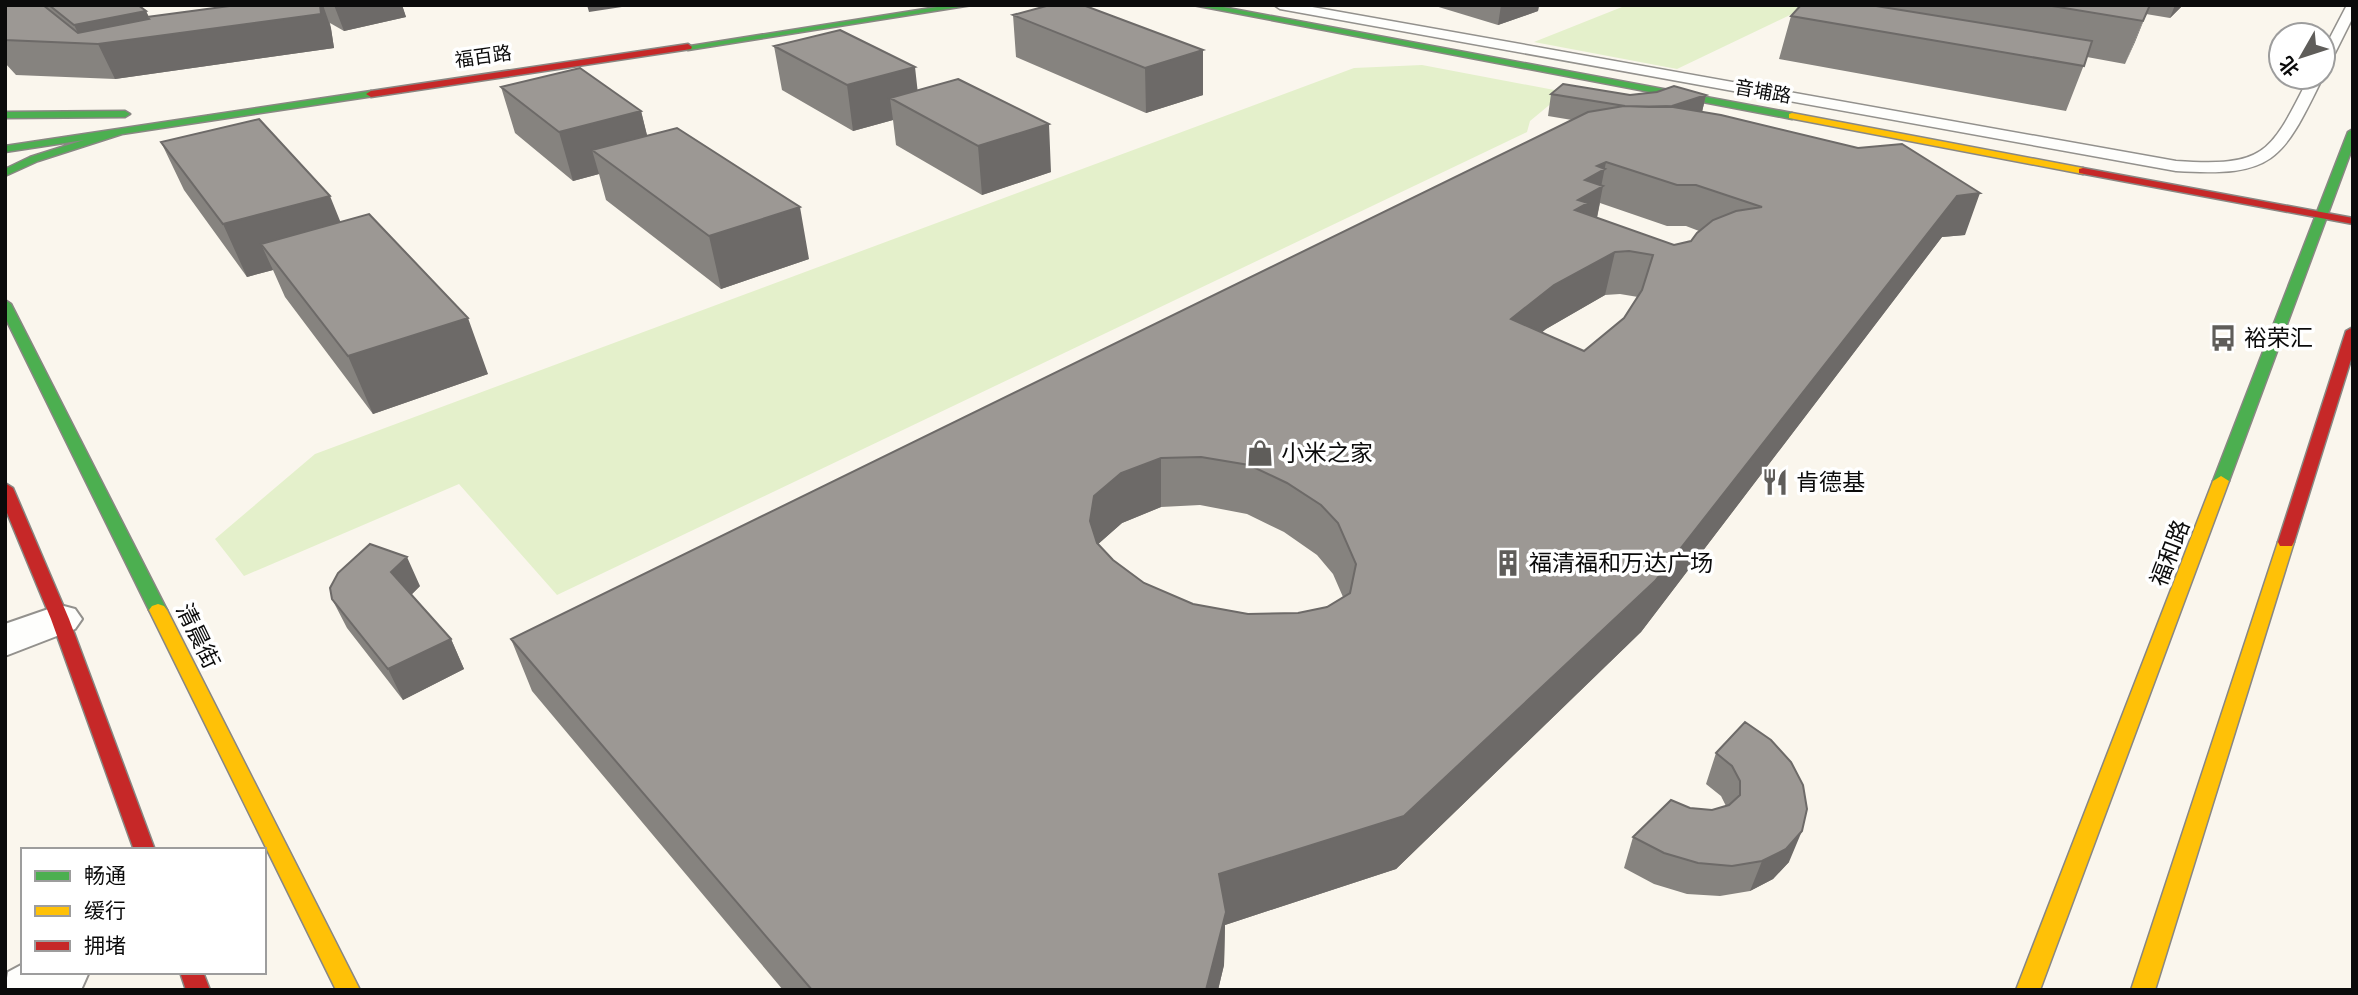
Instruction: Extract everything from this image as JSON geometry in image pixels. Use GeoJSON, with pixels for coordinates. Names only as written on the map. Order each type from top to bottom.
{"type":"FeatureCollection","features":[{"type":"Feature","properties":{"kind":"street","name":"福百路"},"geometry":{"type":"LineString","coordinates":[[248,96],[875,5]]}},
{"type":"Feature","properties":{"kind":"street","name":"福百路"},"geometry":{"type":"LineString","coordinates":[[5,149],[968,5]]}},
{"type":"Feature","properties":{"kind":"street","name":"音埔路"},"geometry":{"type":"LineString","coordinates":[[1197,5],[2331,206]]}},
{"type":"Feature","properties":{"kind":"street","name":"音埔路"},"geometry":{"type":"LineString","coordinates":[[1249,5],[2331,206]]}},
{"type":"Feature","properties":{"kind":"street"},"geometry":{"type":"LineString","coordinates":[[5,115],[132,113],[5,132]]}},
{"type":"Feature","properties":{"kind":"street"},"geometry":{"type":"LineString","coordinates":[[5,173],[34,159],[132,130]]}},
{"type":"Feature","properties":{"kind":"street","name":"福和路"},"geometry":{"type":"LineString","coordinates":[[2028,990],[2331,206],[2353,132]]}},
{"type":"Feature","properties":{"kind":"street"},"geometry":{"type":"LineString","coordinates":[[2331,206],[2353,221]]}},
{"type":"Feature","properties":{"kind":"street","name":"清晨街"},"geometry":{"type":"LineString","coordinates":[[5,304],[348,990]]}},
{"type":"Feature","properties":{"kind":"street"},"geometry":{"type":"LineString","coordinates":[[2143,990],[2353,331]]}},
{"type":"Feature","properties":{"kind":"street"},"geometry":{"type":"LineString","coordinates":[[5,488],[60,619],[144,848]]}},
{"type":"Feature","properties":{"kind":"street"},"geometry":{"type":"LineString","coordinates":[[5,641],[60,619]]}},
{"type":"Feature","properties":{"kind":"street"},"geometry":{"type":"LineString","coordinates":[[27,990],[57,974]]}},
{"type":"Feature","properties":{"kind":"lane"},"geometry":{"type":"LineString","coordinates":[[1280,5],[2176,166],[2235,167],[2264,158],[2282,143],[2309,91]]}},
{"type":"Feature","properties":{"kind":"lane"},"geometry":{"type":"LineString","coordinates":[[2337,36],[2353,5]]}},
{"type":"Feature","properties":{"kind":"green space"},"geometry":{"type":"Polygon","coordinates":[[[1627,5],[1811,5],[1677,69],[1534,42],[1627,5]]]}},
{"type":"Feature","properties":{"kind":"green space"},"geometry":{"type":"Polygon","coordinates":[[[1422,65],[1565,92],[1530,121],[1527,132],[557,595],[459,484],[244,576],[215,539],[315,454],[1354,68],[1422,65]]]}},
{"type":"Feature","properties":{"kind":"building"},"geometry":{"type":"Polygon","coordinates":[[[5,5],[43,5],[78,33],[149,19],[147,17],[237,5],[320,5],[321,14],[98,44],[5,40],[5,5]]]}},
{"type":"Feature","properties":{"kind":"building"},"geometry":{"type":"Polygon","coordinates":[[[49,5],[138,5],[146,11],[74,25],[49,5]]]}},
{"type":"Feature","properties":{"kind":"building"},"geometry":{"type":"Polygon","coordinates":[[[1050,5],[1083,5],[1203,50],[1145,68],[1013,15],[1050,5]]]}},
{"type":"Feature","properties":{"kind":"building"},"geometry":{"type":"Polygon","coordinates":[[[1801,5],[1870,5],[2092,41],[2084,66],[1791,16],[1801,5]]]}},
{"type":"Feature","properties":{"kind":"building"},"geometry":{"type":"Polygon","coordinates":[[[2046,5],[2150,5],[2143,21],[2046,5]]]}},
{"type":"Feature","properties":{"kind":"building"},"geometry":{"type":"Polygon","coordinates":[[[840,30],[915,67],[847,85],[774,46],[840,30]]]}},
{"type":"Feature","properties":{"kind":"building"},"geometry":{"type":"Polygon","coordinates":[[[580,68],[641,111],[559,132],[501,87],[580,68]]]}},
{"type":"Feature","properties":{"kind":"building"},"geometry":{"type":"Polygon","coordinates":[[[958,79],[1049,124],[978,146],[890,98],[958,79]]]}},
{"type":"Feature","properties":{"kind":"building"},"geometry":{"type":"Polygon","coordinates":[[[1563,84],[1630,95],[1657,92],[1674,86],[1706,95],[1672,106],[1625,106],[1551,94],[1563,84]]]}},
{"type":"Feature","properties":{"kind":"building","name":"福清福和万达广场"},"geometry":{"type":"Polygon","coordinates":[[[1624,106],[1673,107],[1721,115],[1858,148],[1902,144],[1980,193],[1957,196],[1655,581],[1404,816],[1219,874],[1226,912],[1206,990],[812,990],[511,639],[1588,112],[1624,106]],[[1606,162],[1597,166],[1605,169],[1585,180],[1603,186],[1578,200],[1588,203],[1575,210],[1674,245],[1691,241],[1713,220],[1736,211],[1762,207],[1696,185],[1677,185],[1606,162]],[[1615,252],[1554,285],[1511,319],[1584,351],[1624,318],[1642,290],[1653,255],[1615,252]],[[1201,457],[1161,458],[1121,473],[1094,496],[1090,521],[1097,543],[1113,560],[1144,583],[1193,604],[1248,614],[1298,613],[1327,607],[1350,593],[1356,564],[1338,523],[1321,505],[1287,483],[1249,465],[1201,457]]]}},
{"type":"Feature","properties":{"kind":"building"},"geometry":{"type":"Polygon","coordinates":[[[259,119],[330,196],[223,224],[161,142],[259,119]]]}},
{"type":"Feature","properties":{"kind":"building"},"geometry":{"type":"Polygon","coordinates":[[[677,128],[800,207],[709,236],[592,150],[677,128]]]}},
{"type":"Feature","properties":{"kind":"building"},"geometry":{"type":"Polygon","coordinates":[[[369,214],[468,318],[348,356],[261,244],[369,214]]]}},
{"type":"Feature","properties":{"kind":"building"},"geometry":{"type":"Polygon","coordinates":[[[370,544],[407,557],[391,572],[451,639],[388,669],[332,599],[330,588],[338,573],[370,544]]]}},
{"type":"Feature","properties":{"kind":"building"},"geometry":{"type":"Polygon","coordinates":[[[1745,722],[1771,740],[1791,762],[1803,785],[1807,809],[1802,831],[1786,849],[1762,861],[1732,866],[1698,863],[1664,853],[1633,837],[1671,800],[1690,808],[1712,810],[1729,805],[1740,795],[1740,781],[1732,766],[1716,753],[1745,722]]]}},
{"type":"Feature","properties":{"kind":"traffic: fast"},"geometry":{"type":"LineString","coordinates":[[688,47],[968,5]]}},
{"type":"Feature","properties":{"kind":"traffic: fast"},"geometry":{"type":"LineString","coordinates":[[1197,5],[1792,116]]}},
{"type":"Feature","properties":{"kind":"traffic: fast"},"geometry":{"type":"LineString","coordinates":[[5,149],[371,94]]}},
{"type":"Feature","properties":{"kind":"traffic: fast"},"geometry":{"type":"LineString","coordinates":[[5,115],[125,114]]}},
{"type":"Feature","properties":{"kind":"traffic: fast"},"geometry":{"type":"LineString","coordinates":[[2221,481],[2353,132]]}},
{"type":"Feature","properties":{"kind":"traffic: fast"},"geometry":{"type":"LineString","coordinates":[[5,173],[34,159],[118,133]]}},
{"type":"Feature","properties":{"kind":"traffic: fast"},"geometry":{"type":"LineString","coordinates":[[5,304],[158,610]]}},
{"type":"Feature","properties":{"kind":"traffic: slow"},"geometry":{"type":"LineString","coordinates":[[1792,116],[2083,171]]}},
{"type":"Feature","properties":{"kind":"traffic: slow"},"geometry":{"type":"LineString","coordinates":[[2028,990],[2221,481]]}},
{"type":"Feature","properties":{"kind":"traffic: slow"},"geometry":{"type":"LineString","coordinates":[[2143,990],[2286,542]]}},
{"type":"Feature","properties":{"kind":"traffic: slow"},"geometry":{"type":"LineString","coordinates":[[158,610],[348,990]]}},
{"type":"Feature","properties":{"kind":"traffic: jam"},"geometry":{"type":"LineString","coordinates":[[371,94],[688,47]]}},
{"type":"Feature","properties":{"kind":"traffic: jam"},"geometry":{"type":"LineString","coordinates":[[2083,171],[2353,221]]}},
{"type":"Feature","properties":{"kind":"traffic: jam"},"geometry":{"type":"LineString","coordinates":[[2286,542],[2353,331]]}},
{"type":"Feature","properties":{"kind":"traffic: jam"},"geometry":{"type":"LineString","coordinates":[[5,488],[60,619],[144,848]]}},
{"type":"Feature","properties":{"kind":"traffic: jam"},"geometry":{"type":"LineString","coordinates":[[192,974],[198,990]]}},
{"type":"Feature","properties":{"kind":"place","name":"裕荣汇"},"geometry":{"type":"Point","coordinates":[2223,338]}},
{"type":"Feature","properties":{"kind":"place","name":"小米之家"},"geometry":{"type":"Point","coordinates":[1260,453]}},
{"type":"Feature","properties":{"kind":"place","name":"肯德基"},"geometry":{"type":"Point","coordinates":[1775,482]}},
{"type":"Feature","properties":{"kind":"place","name":"福清福和万达广场"},"geometry":{"type":"Point","coordinates":[1508,563]}}]}
